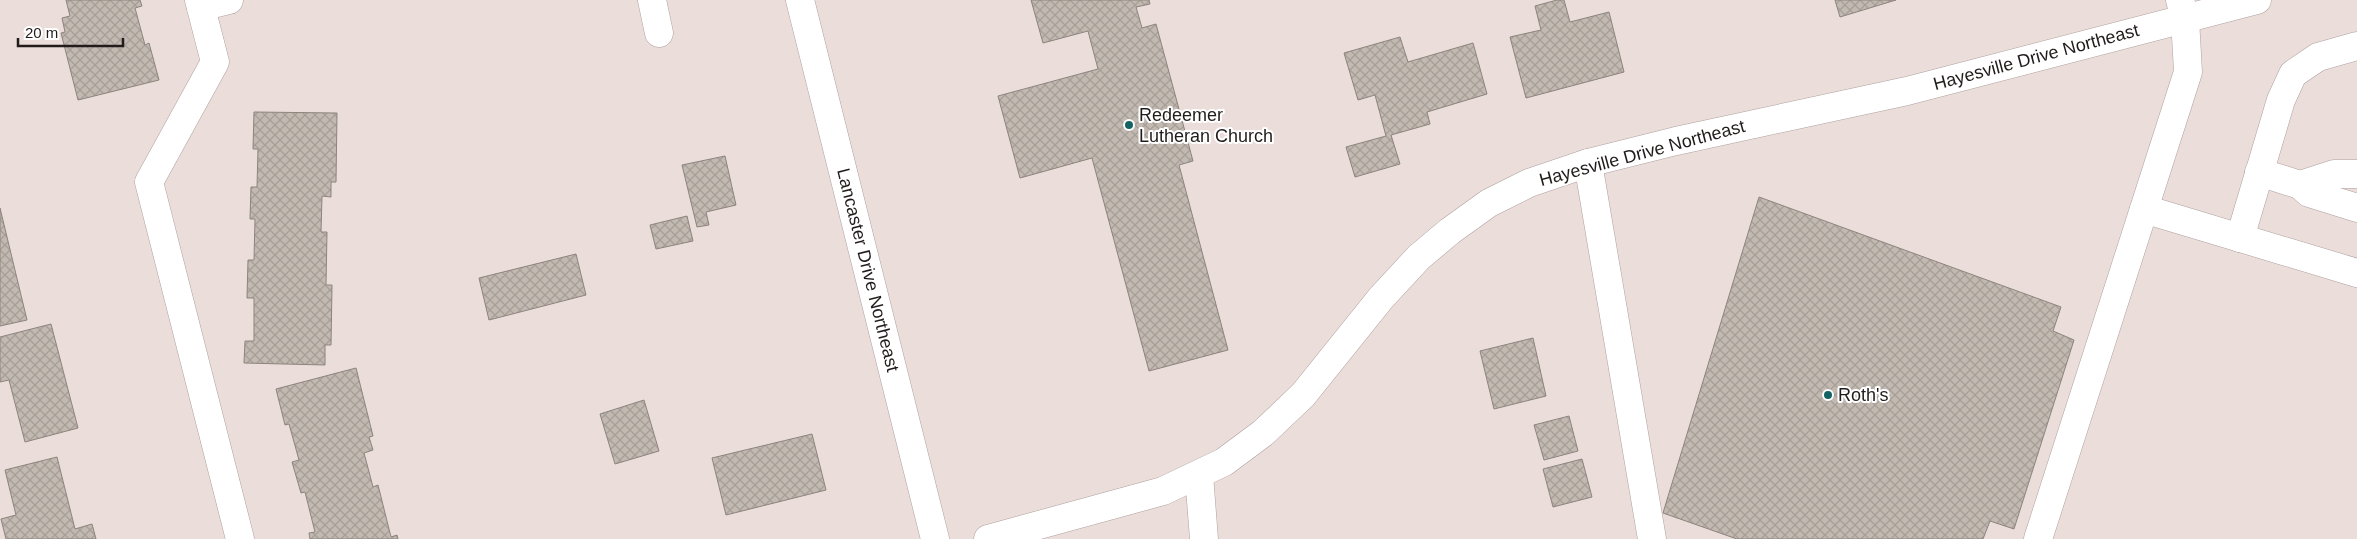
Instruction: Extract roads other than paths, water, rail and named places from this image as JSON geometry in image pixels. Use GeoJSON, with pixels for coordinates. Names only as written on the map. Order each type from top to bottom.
{"type":"FeatureCollection","features":[{"type":"Feature","properties":{"kind":"street"},"geometry":{"type":"LineString","coordinates":[[229,0],[200,4],[215,62],[149,182],[240,539]]}},
{"type":"Feature","properties":{"kind":"street"},"geometry":{"type":"LineString","coordinates":[[652,0],[659,33]]}},
{"type":"Feature","properties":{"kind":"street","name":"Lancaster Drive Northeast"},"geometry":{"type":"LineString","coordinates":[[800,0],[935,539]]}},
{"type":"Feature","properties":{"kind":"street","name":"Hayesville Drive Northeast"},"geometry":{"type":"LineString","coordinates":[[988,539],[1124,504],[1163,491],[1224,462],[1263,433],[1303,395],[1381,298],[1419,257],[1450,231],[1489,203],[1529,183],[1588,164],[1676,141],[1907,91],[2182,9],[2257,0]]}},
{"type":"Feature","properties":{"kind":"street"},"geometry":{"type":"LineString","coordinates":[[2038,539],[2188,72],[2182,9]]}},
{"type":"Feature","properties":{"kind":"street"},"geometry":{"type":"LineString","coordinates":[[2240,238],[2281,100],[2293,74],[2318,57],[2357,46]]}},
{"type":"Feature","properties":{"kind":"street"},"geometry":{"type":"LineString","coordinates":[[1588,164],[1652,539]]}},
{"type":"Feature","properties":{"kind":"street"},"geometry":{"type":"LineString","coordinates":[[2259,172],[2300,185],[2309,193],[2357,208]]}},
{"type":"Feature","properties":{"kind":"street"},"geometry":{"type":"LineString","coordinates":[[2300,185],[2334,174],[2357,174]]}},
{"type":"Feature","properties":{"kind":"street"},"geometry":{"type":"LineString","coordinates":[[2144,209],[2357,273]]}},
{"type":"Feature","properties":{"kind":"street"},"geometry":{"type":"LineString","coordinates":[[1199,475],[1204,539]]}},
{"type":"Feature","properties":{"kind":"place","name":"Redeemer Lutheran Church"},"geometry":{"type":"Point","coordinates":[1129,125]}},
{"type":"Feature","properties":{"kind":"place","name":"Roth's"},"geometry":{"type":"Point","coordinates":[1828,395]}}]}
